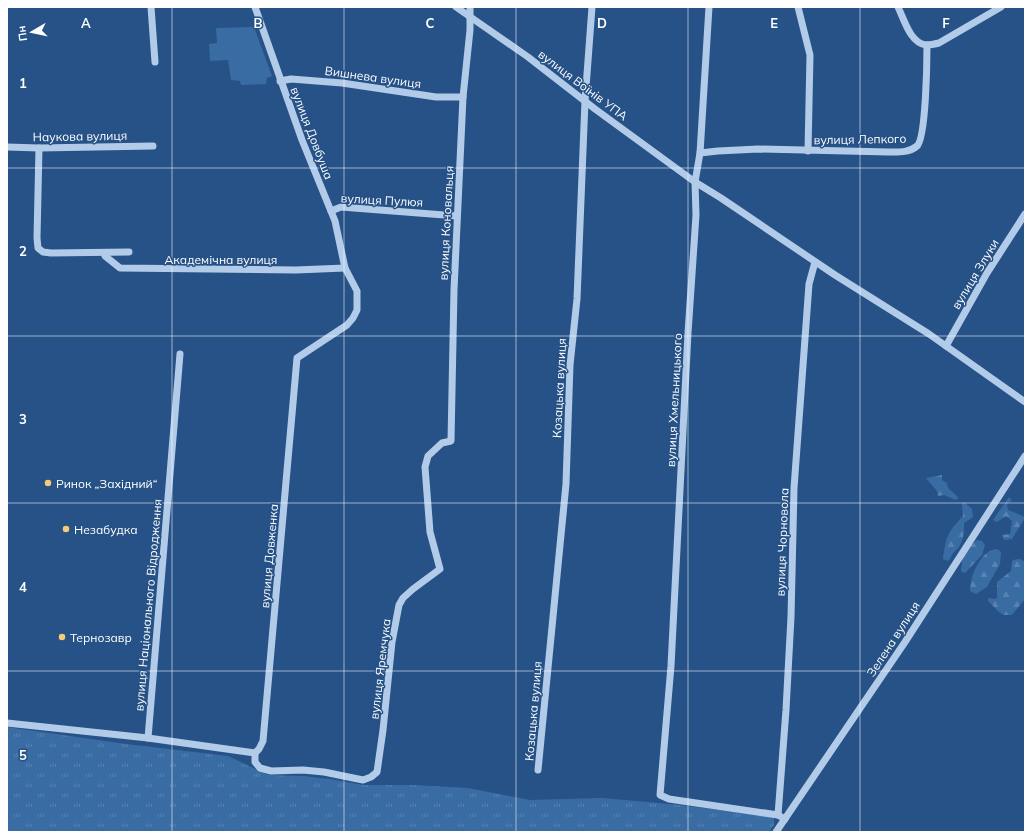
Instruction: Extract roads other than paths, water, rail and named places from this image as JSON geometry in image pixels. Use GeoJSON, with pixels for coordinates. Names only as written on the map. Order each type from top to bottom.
{"type":"FeatureCollection","features":[{"type":"Feature","properties":{"kind":"street"},"geometry":{"type":"LineString","coordinates":[[151,7],[155,62]]}},
{"type":"Feature","properties":{"kind":"street","name":"вулиця Довбуша"},"geometry":{"type":"LineString","coordinates":[[255,7],[302,140],[335,221],[345,268],[356,292],[358,304],[353,318],[347,325],[297,358]]}},
{"type":"Feature","properties":{"kind":"street","name":"вулиця Воїнів УПА"},"geometry":{"type":"LineString","coordinates":[[456,7],[528,57],[695,182],[728,202],[815,262],[946,346],[1025,402]]}},
{"type":"Feature","properties":{"kind":"street","name":"вулиця Коновальця"},"geometry":{"type":"LineString","coordinates":[[451,441],[457,216],[463,97],[470,30],[470,7]]}},
{"type":"Feature","properties":{"kind":"street","name":"Козацька вулиця"},"geometry":{"type":"LineString","coordinates":[[538,770],[566,484],[570,365],[577,298],[585,101],[592,7]]}},
{"type":"Feature","properties":{"kind":"street","name":"вулиця Хмельницького"},"geometry":{"type":"LineString","coordinates":[[709,7],[700,153],[695,182],[696,215],[688,333],[673,637],[660,795],[669,799],[781,817]]}},
{"type":"Feature","properties":{"kind":"street"},"geometry":{"type":"LineString","coordinates":[[798,7],[810,55],[808,151]]}},
{"type":"Feature","properties":{"kind":"street"},"geometry":{"type":"LineString","coordinates":[[898,7],[913,37],[921,43],[927,45],[939,43],[1001,7]]}},
{"type":"Feature","properties":{"kind":"street","name":"вулиця Лепкого"},"geometry":{"type":"LineString","coordinates":[[700,153],[746,149],[904,152],[912,150],[919,145],[922,134],[927,70],[927,45]]}},
{"type":"Feature","properties":{"kind":"street","name":"Вишнева вулиця"},"geometry":{"type":"LineString","coordinates":[[280,81],[291,79],[342,82],[436,97],[463,97]]}},
{"type":"Feature","properties":{"kind":"street","name":"Наукова вулиця"},"geometry":{"type":"LineString","coordinates":[[7,147],[39,148],[153,146]]}},
{"type":"Feature","properties":{"kind":"street"},"geometry":{"type":"LineString","coordinates":[[39,148],[38,248],[43,252],[51,253],[128,252]]}},
{"type":"Feature","properties":{"kind":"street","name":"вулиця Пулюя"},"geometry":{"type":"LineString","coordinates":[[331,211],[341,207],[457,216]]}},
{"type":"Feature","properties":{"kind":"street","name":"вулиця Злуки"},"geometry":{"type":"LineString","coordinates":[[946,346],[987,273],[1025,214]]}},
{"type":"Feature","properties":{"kind":"street","name":"Академічна вулиця"},"geometry":{"type":"LineString","coordinates":[[104,253],[105,256],[120,268],[296,270],[345,268]]}},
{"type":"Feature","properties":{"kind":"street","name":"вулиця Чорновола"},"geometry":{"type":"LineString","coordinates":[[781,817],[794,531],[794,488],[799,402],[809,284],[815,262]]}},
{"type":"Feature","properties":{"kind":"street","name":"вулиця Національного Відродження"},"geometry":{"type":"LineString","coordinates":[[148,738],[180,354]]}},
{"type":"Feature","properties":{"kind":"street","name":"вулиця Довженка"},"geometry":{"type":"LineString","coordinates":[[255,753],[263,741],[297,358]]}},
{"type":"Feature","properties":{"kind":"street","name":"вулиця Яремчука"},"geometry":{"type":"LineString","coordinates":[[255,753],[255,762],[260,768],[271,771],[303,770],[324,772],[362,780],[371,777],[377,772],[392,642],[399,605],[403,598],[413,589],[440,569],[430,532],[424,466],[428,456],[442,443],[451,441]]}},
{"type":"Feature","properties":{"kind":"street","name":"Зелена вулиця"},"geometry":{"type":"LineString","coordinates":[[776,832],[781,817],[896,654],[1025,456]]}},
{"type":"Feature","properties":{"kind":"street"},"geometry":{"type":"LineString","coordinates":[[7,723],[148,738],[255,753]]}},
{"type":"Feature","properties":{"kind":"place","name":"Ринок „Західний“"},"geometry":{"type":"Point","coordinates":[48,483]}},
{"type":"Feature","properties":{"kind":"place","name":"Незабудка"},"geometry":{"type":"Point","coordinates":[66,529]}},
{"type":"Feature","properties":{"kind":"place","name":"Тернозавр"},"geometry":{"type":"Point","coordinates":[62,637]}}]}
